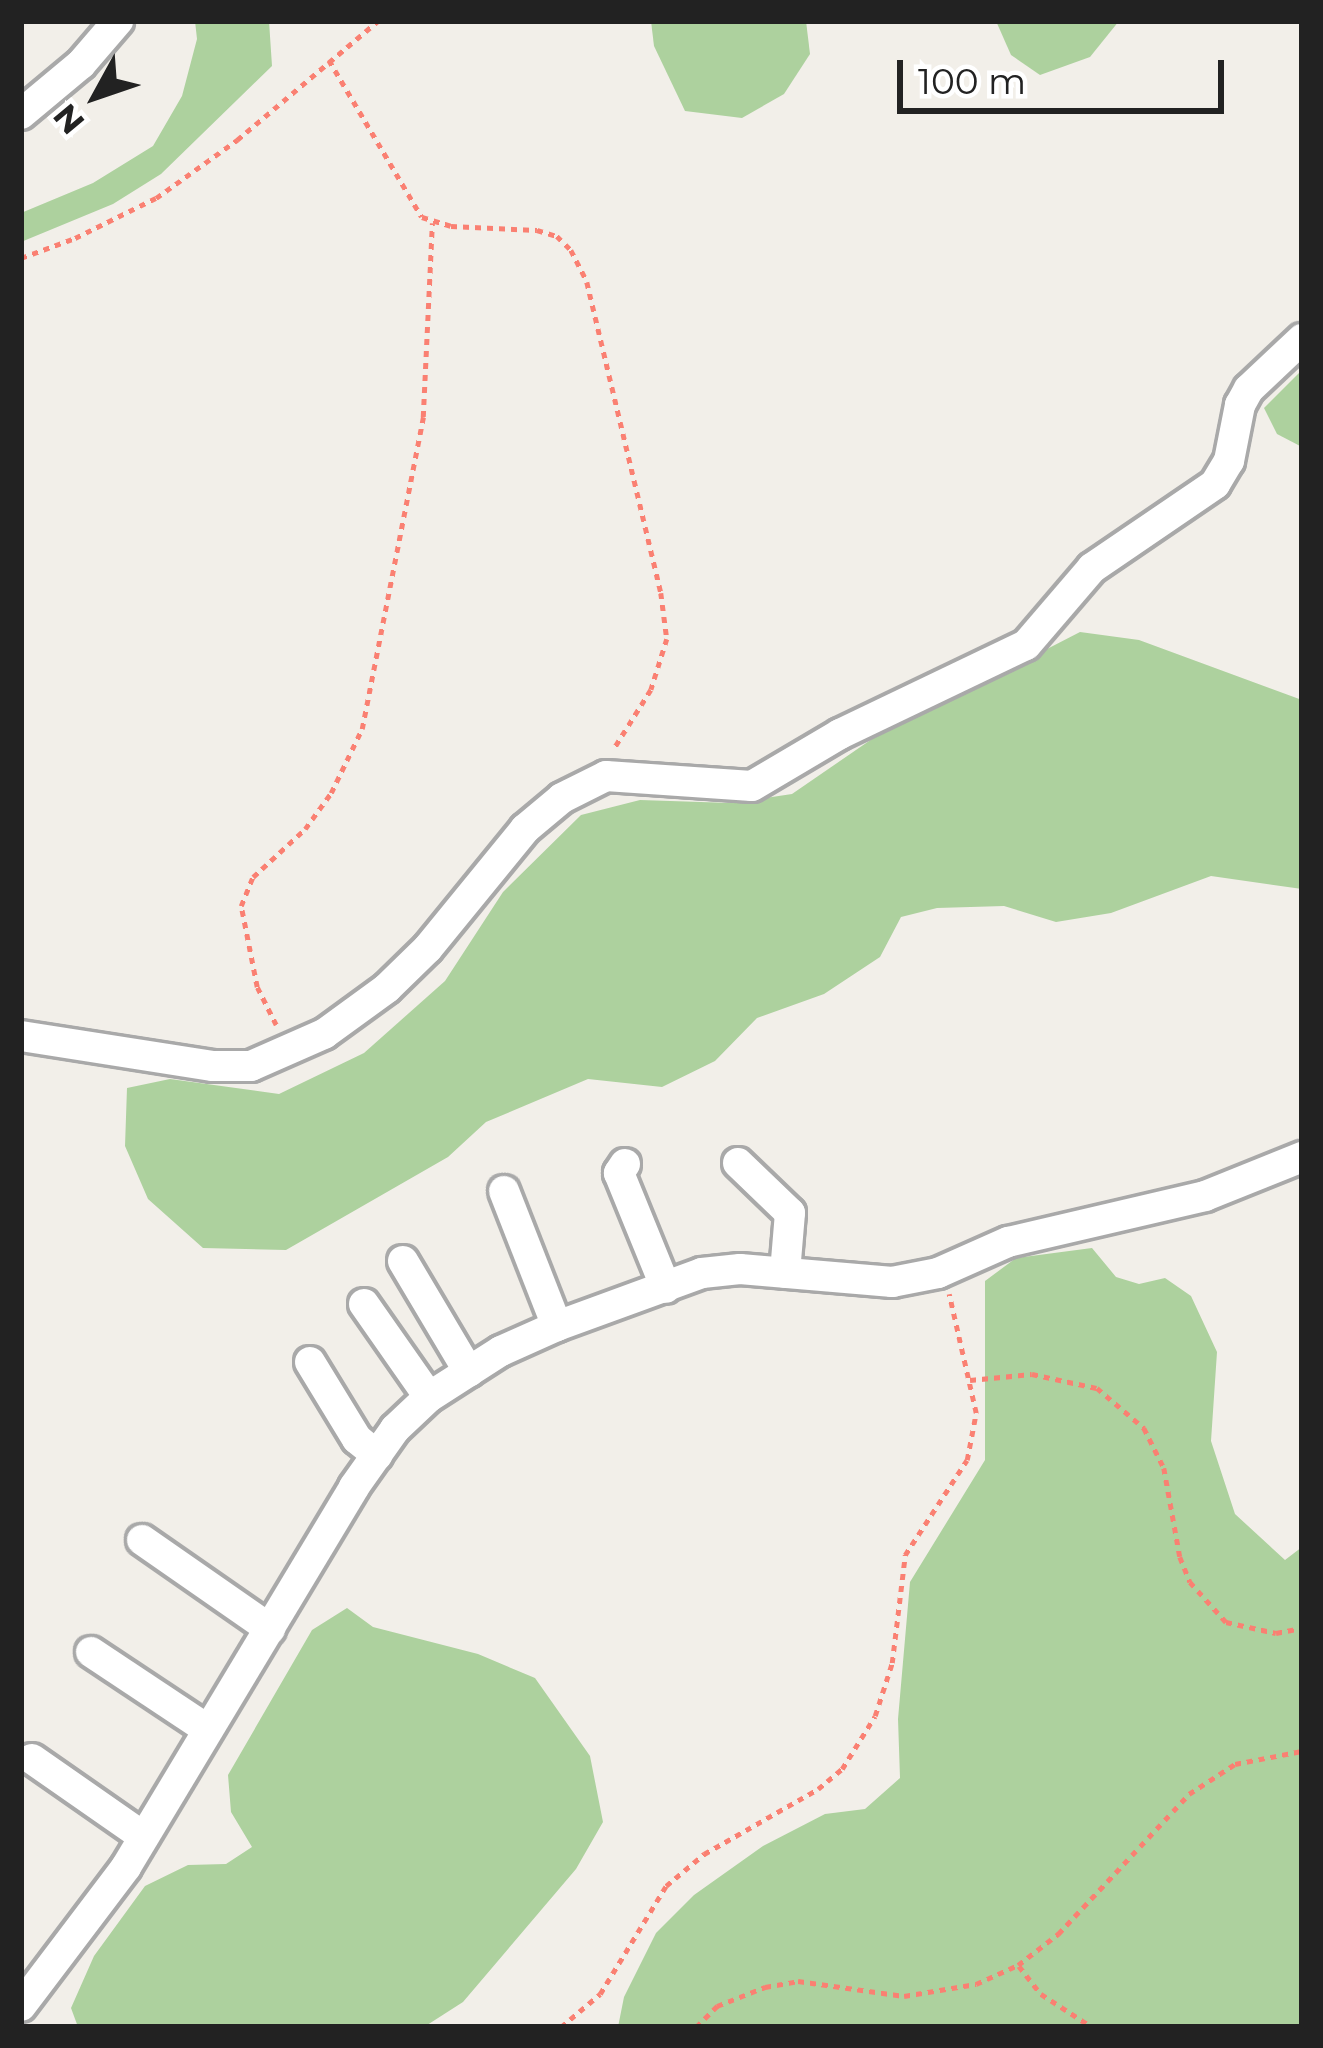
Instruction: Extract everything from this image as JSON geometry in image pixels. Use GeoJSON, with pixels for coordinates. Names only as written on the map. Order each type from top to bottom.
{"type":"FeatureCollection","features":[{"type":"Feature","properties":{"kind":"street"},"geometry":{"type":"LineString","coordinates":[[21,114],[81,64],[118,21]]}},
{"type":"Feature","properties":{"kind":"street"},"geometry":{"type":"LineString","coordinates":[[21,1036],[212,1066],[251,1066],[289,1052],[387,988],[428,948],[525,829],[562,798],[606,776],[752,786],[840,734],[1026,645],[1092,568],[1215,484],[1229,460],[1240,405],[1250,389],[1302,339]]}},
{"type":"Feature","properties":{"kind":"street"},"geometry":{"type":"LineString","coordinates":[[21,2006],[144,1837],[377,1455],[429,1397],[557,1326],[702,1273],[740,1269],[892,1282],[938,1274],[1008,1242],[1205,1196],[1302,1157]]}},
{"type":"Feature","properties":{"kind":"street"},"geometry":{"type":"LineString","coordinates":[[738,1163],[790,1213],[785,1273]]}},
{"type":"Feature","properties":{"kind":"street"},"geometry":{"type":"LineString","coordinates":[[625,1164],[619,1173],[666,1288]]}},
{"type":"Feature","properties":{"kind":"street"},"geometry":{"type":"LineString","coordinates":[[504,1191],[557,1326]]}},
{"type":"Feature","properties":{"kind":"street"},"geometry":{"type":"LineString","coordinates":[[403,1261],[469,1372]]}},
{"type":"Feature","properties":{"kind":"street"},"geometry":{"type":"LineString","coordinates":[[364,1304],[429,1397]]}},
{"type":"Feature","properties":{"kind":"street"},"geometry":{"type":"LineString","coordinates":[[310,1362],[357,1439],[377,1455]]}},
{"type":"Feature","properties":{"kind":"street"},"geometry":{"type":"LineString","coordinates":[[142,1540],[270,1629]]}},
{"type":"Feature","properties":{"kind":"street"},"geometry":{"type":"LineString","coordinates":[[91,1652],[206,1729]]}},
{"type":"Feature","properties":{"kind":"street"},"geometry":{"type":"LineString","coordinates":[[32,1759],[144,1837]]}},
{"type":"Feature","properties":{"kind":"street"},"geometry":{"type":"LineString","coordinates":[[21,2015],[27,2027]]}},
{"type":"Feature","properties":{"kind":"path"},"geometry":{"type":"LineString","coordinates":[[21,258],[156,198],[237,140],[378,21]]}},
{"type":"Feature","properties":{"kind":"path"},"geometry":{"type":"LineString","coordinates":[[329,60],[422,217],[432,223],[557,236],[571,250],[587,282],[605,376],[662,593],[667,639],[651,690],[605,765],[606,776]]}},
{"type":"Feature","properties":{"kind":"path"},"geometry":{"type":"LineString","coordinates":[[289,1052],[256,987],[241,906],[253,877],[304,829],[331,794],[362,729],[423,417],[432,223]]}},
{"type":"Feature","properties":{"kind":"path"},"geometry":{"type":"LineString","coordinates":[[561,2027],[600,1994],[666,1886],[704,1854],[818,1789],[853,1751],[875,1716],[892,1663],[905,1555],[967,1460],[976,1413],[950,1296],[938,1274]]}},
{"type":"Feature","properties":{"kind":"path"},"geometry":{"type":"LineString","coordinates":[[970,1380],[1032,1374],[1097,1388],[1144,1428],[1164,1468],[1180,1557],[1190,1582],[1226,1622],[1276,1633],[1302,1628]]}},
{"type":"Feature","properties":{"kind":"path"},"geometry":{"type":"LineString","coordinates":[[696,2027],[717,2006],[765,1987],[798,1982],[904,1996],[976,1984],[1018,1965],[1058,1934],[1189,1794],[1235,1763],[1302,1750]]}},
{"type":"Feature","properties":{"kind":"path"},"geometry":{"type":"LineString","coordinates":[[1018,1965],[1041,1994],[1092,2027]]}},
{"type":"Feature","properties":{"kind":"green space"},"geometry":{"type":"Polygon","coordinates":[[[195,21],[269,21],[272,66],[161,174],[113,204],[21,242],[21,213],[93,183],[153,146],[182,96],[197,39],[195,21]]]}},
{"type":"Feature","properties":{"kind":"green space"},"geometry":{"type":"Polygon","coordinates":[[[651,21],[806,21],[810,54],[784,94],[742,118],[685,111],[654,46],[651,21]]]}},
{"type":"Feature","properties":{"kind":"green space"},"geometry":{"type":"Polygon","coordinates":[[[996,21],[1119,21],[1090,57],[1040,75],[1011,55],[996,21]]]}},
{"type":"Feature","properties":{"kind":"green space"},"geometry":{"type":"Polygon","coordinates":[[[1302,370],[1302,447],[1277,434],[1264,408],[1302,370]]]}},
{"type":"Feature","properties":{"kind":"green space"},"geometry":{"type":"Polygon","coordinates":[[[1080,632],[1139,640],[1302,700],[1302,889],[1211,876],[1111,913],[1056,922],[1004,906],[937,908],[901,917],[880,957],[824,994],[757,1018],[715,1061],[662,1087],[588,1079],[486,1122],[448,1157],[286,1250],[203,1248],[148,1199],[125,1146],[127,1088],[170,1079],[279,1094],[364,1053],[445,981],[503,892],[581,815],[640,800],[731,803],[792,794],[872,739],[1080,632]]]}},
{"type":"Feature","properties":{"kind":"green space"},"geometry":{"type":"Polygon","coordinates":[[[1092,1248],[1116,1277],[1139,1284],[1165,1278],[1191,1296],[1217,1352],[1211,1441],[1235,1514],[1285,1560],[1302,1547],[1302,2027],[618,2027],[624,1997],[656,1933],[694,1895],[763,1846],[825,1814],[865,1809],[900,1778],[898,1719],[910,1582],[985,1460],[985,1281],[1016,1258],[1092,1248]]]}},
{"type":"Feature","properties":{"kind":"green space"},"geometry":{"type":"Polygon","coordinates":[[[347,1608],[373,1627],[478,1654],[535,1678],[590,1756],[603,1822],[576,1869],[463,2002],[424,2027],[78,2027],[71,2008],[94,1956],[145,1886],[188,1865],[226,1864],[252,1847],[231,1812],[228,1775],[312,1630],[347,1608]]]}}]}
